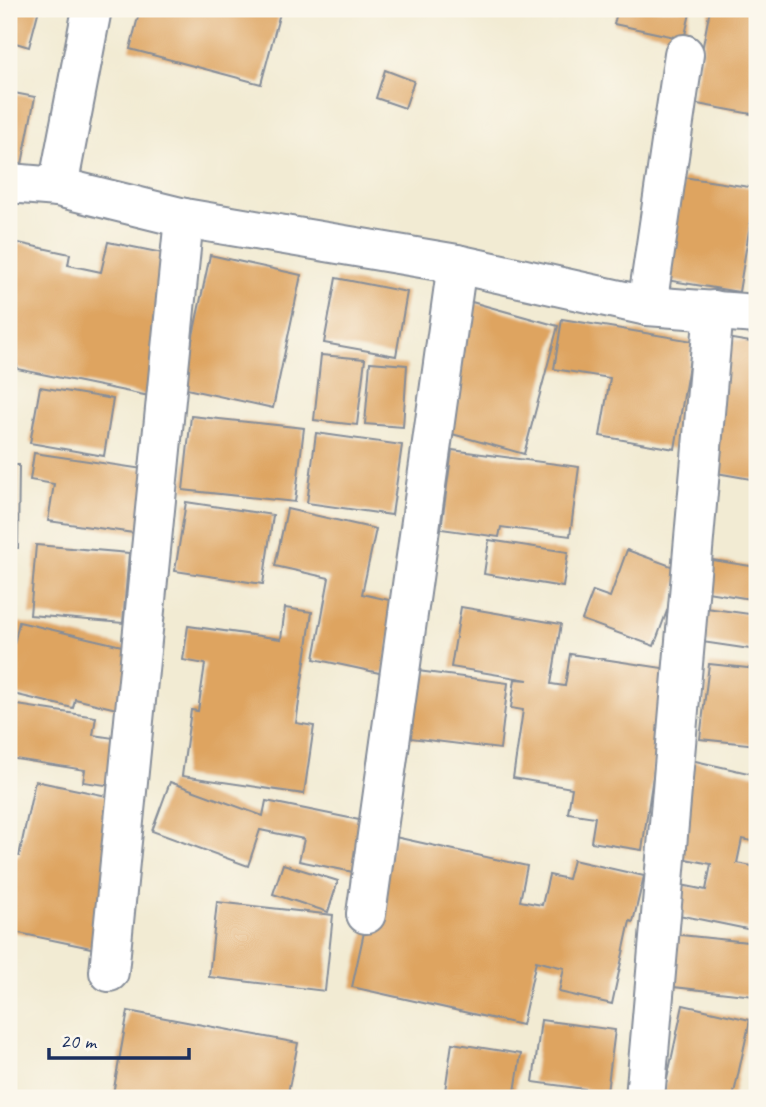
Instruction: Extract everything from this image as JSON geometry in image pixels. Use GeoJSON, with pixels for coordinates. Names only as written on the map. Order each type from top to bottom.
{"type":"FeatureCollection","features":[{"type":"Feature","properties":{"kind":"street"},"geometry":{"type":"LineString","coordinates":[[58,187],[92,9]]}},
{"type":"Feature","properties":{"kind":"street"},"geometry":{"type":"LineString","coordinates":[[647,306],[684,54]]}},
{"type":"Feature","properties":{"kind":"street"},"geometry":{"type":"LineString","coordinates":[[9,183],[58,187],[184,218],[457,264],[647,306],[757,314]]}},
{"type":"Feature","properties":{"kind":"street"},"geometry":{"type":"LineString","coordinates":[[109,972],[184,218]]}},
{"type":"Feature","properties":{"kind":"street"},"geometry":{"type":"LineString","coordinates":[[366,914],[457,264]]}},
{"type":"Feature","properties":{"kind":"street"},"geometry":{"type":"LineString","coordinates":[[645,1098],[714,310]]}},
{"type":"Feature","properties":{"kind":"building"},"geometry":{"type":"Polygon","coordinates":[[[9,9],[39,9],[29,47],[9,41],[9,9]]]}},
{"type":"Feature","properties":{"kind":"building"},"geometry":{"type":"Polygon","coordinates":[[[140,9],[281,9],[261,84],[130,49],[140,9]]]}},
{"type":"Feature","properties":{"kind":"building"},"geometry":{"type":"Polygon","coordinates":[[[618,9],[691,9],[684,39],[614,24],[618,9]]]}},
{"type":"Feature","properties":{"kind":"building"},"geometry":{"type":"Polygon","coordinates":[[[710,9],[757,9],[757,115],[692,103],[710,9]]]}},
{"type":"Feature","properties":{"kind":"building"},"geometry":{"type":"Polygon","coordinates":[[[385,70],[414,81],[405,108],[376,98],[385,70]]]}},
{"type":"Feature","properties":{"kind":"building"},"geometry":{"type":"Polygon","coordinates":[[[9,92],[35,97],[17,190],[9,188],[9,92]]]}},
{"type":"Feature","properties":{"kind":"building"},"geometry":{"type":"Polygon","coordinates":[[[683,177],[756,188],[739,292],[666,280],[683,177]]]}},
{"type":"Feature","properties":{"kind":"building"},"geometry":{"type":"Polygon","coordinates":[[[9,241],[70,254],[68,265],[101,272],[108,242],[187,258],[159,398],[17,369],[17,365],[9,363],[9,241]]]}},
{"type":"Feature","properties":{"kind":"building"},"geometry":{"type":"Polygon","coordinates":[[[210,255],[301,275],[273,408],[182,388],[210,255]]]}},
{"type":"Feature","properties":{"kind":"building"},"geometry":{"type":"Polygon","coordinates":[[[336,278],[407,292],[396,356],[324,343],[336,278]]]}},
{"type":"Feature","properties":{"kind":"building"},"geometry":{"type":"Polygon","coordinates":[[[461,299],[558,326],[524,454],[427,427],[461,299]]]}},
{"type":"Feature","properties":{"kind":"building"},"geometry":{"type":"Polygon","coordinates":[[[562,319],[693,341],[675,449],[600,436],[610,378],[554,369],[562,319]]]}},
{"type":"Feature","properties":{"kind":"building"},"geometry":{"type":"Polygon","coordinates":[[[720,337],[757,343],[757,480],[699,470],[720,337]]]}},
{"type":"Feature","properties":{"kind":"building"},"geometry":{"type":"Polygon","coordinates":[[[321,355],[365,359],[357,425],[314,420],[321,355]]]}},
{"type":"Feature","properties":{"kind":"building"},"geometry":{"type":"Polygon","coordinates":[[[370,362],[407,365],[403,427],[365,424],[370,362]]]}},
{"type":"Feature","properties":{"kind":"building"},"geometry":{"type":"Polygon","coordinates":[[[40,387],[113,399],[104,456],[30,443],[40,387]]]}},
{"type":"Feature","properties":{"kind":"building"},"geometry":{"type":"Polygon","coordinates":[[[191,416],[304,428],[295,502],[183,490],[191,416]]]}},
{"type":"Feature","properties":{"kind":"building"},"geometry":{"type":"Polygon","coordinates":[[[316,433],[402,445],[392,515],[307,503],[316,433]]]}},
{"type":"Feature","properties":{"kind":"building"},"geometry":{"type":"Polygon","coordinates":[[[452,450],[579,467],[570,536],[501,527],[499,537],[441,529],[452,450]]]}},
{"type":"Feature","properties":{"kind":"building"},"geometry":{"type":"Polygon","coordinates":[[[34,453],[150,470],[141,534],[48,521],[54,484],[30,480],[34,453]]]}},
{"type":"Feature","properties":{"kind":"building"},"geometry":{"type":"Polygon","coordinates":[[[9,465],[19,465],[18,548],[9,548],[9,465]]]}},
{"type":"Feature","properties":{"kind":"building"},"geometry":{"type":"Polygon","coordinates":[[[186,502],[273,515],[263,584],[175,571],[186,502]]]}},
{"type":"Feature","properties":{"kind":"building"},"geometry":{"type":"Polygon","coordinates":[[[287,509],[376,529],[362,594],[398,602],[384,674],[314,659],[329,578],[275,566],[287,509]]]}},
{"type":"Feature","properties":{"kind":"building"},"geometry":{"type":"Polygon","coordinates":[[[489,540],[568,552],[563,587],[484,574],[489,540]]]}},
{"type":"Feature","properties":{"kind":"building"},"geometry":{"type":"Polygon","coordinates":[[[36,545],[129,553],[123,623],[30,615],[36,545]]]}},
{"type":"Feature","properties":{"kind":"building"},"geometry":{"type":"Polygon","coordinates":[[[627,550],[682,570],[654,646],[582,620],[593,591],[610,597],[627,550]]]}},
{"type":"Feature","properties":{"kind":"building"},"geometry":{"type":"Polygon","coordinates":[[[706,559],[757,567],[757,600],[701,591],[706,559]]]}},
{"type":"Feature","properties":{"kind":"building"},"geometry":{"type":"Polygon","coordinates":[[[461,607],[561,624],[551,684],[565,686],[570,654],[669,669],[642,850],[591,842],[595,817],[568,813],[572,788],[513,778],[523,710],[511,708],[515,679],[528,680],[451,667],[461,607]]]}},
{"type":"Feature","properties":{"kind":"building"},"geometry":{"type":"Polygon","coordinates":[[[285,608],[312,612],[296,723],[314,726],[304,794],[182,776],[191,710],[198,711],[205,664],[183,660],[188,626],[281,639],[285,608]]]}},
{"type":"Feature","properties":{"kind":"building"},"geometry":{"type":"Polygon","coordinates":[[[706,608],[757,615],[757,650],[702,642],[706,608]]]}},
{"type":"Feature","properties":{"kind":"building"},"geometry":{"type":"Polygon","coordinates":[[[19,622],[139,650],[125,711],[75,699],[73,708],[9,693],[9,667],[19,622]]]}},
{"type":"Feature","properties":{"kind":"building"},"geometry":{"type":"Polygon","coordinates":[[[709,664],[757,669],[757,745],[700,739],[709,664]]]}},
{"type":"Feature","properties":{"kind":"building"},"geometry":{"type":"Polygon","coordinates":[[[418,671],[508,683],[500,749],[410,738],[418,671]]]}},
{"type":"Feature","properties":{"kind":"building"},"geometry":{"type":"Polygon","coordinates":[[[11,704],[96,717],[93,735],[127,740],[120,787],[83,782],[85,770],[9,758],[11,704]]]}},
{"type":"Feature","properties":{"kind":"building"},"geometry":{"type":"Polygon","coordinates":[[[691,760],[757,775],[757,842],[742,839],[737,863],[757,867],[757,905],[752,930],[674,914],[681,885],[706,890],[711,864],[671,856],[691,760]]]}},
{"type":"Feature","properties":{"kind":"building"},"geometry":{"type":"Polygon","coordinates":[[[35,781],[126,800],[96,949],[9,931],[9,890],[35,781]]]}},
{"type":"Feature","properties":{"kind":"building"},"geometry":{"type":"Polygon","coordinates":[[[170,782],[263,816],[266,801],[369,822],[358,873],[299,861],[304,839],[260,830],[248,866],[152,831],[170,782]]]}},
{"type":"Feature","properties":{"kind":"building"},"geometry":{"type":"Polygon","coordinates":[[[395,837],[527,866],[520,901],[542,905],[549,875],[568,879],[573,860],[644,876],[633,922],[630,921],[612,1004],[559,992],[564,968],[536,961],[522,1025],[352,987],[366,923],[395,837]]]}},
{"type":"Feature","properties":{"kind":"building"},"geometry":{"type":"Polygon","coordinates":[[[283,864],[338,881],[328,912],[273,894],[283,864]]]}},
{"type":"Feature","properties":{"kind":"building"},"geometry":{"type":"Polygon","coordinates":[[[217,902],[333,915],[325,991],[209,977],[217,902]]]}},
{"type":"Feature","properties":{"kind":"building"},"geometry":{"type":"Polygon","coordinates":[[[671,934],[757,943],[754,996],[665,986],[671,934]]]}},
{"type":"Feature","properties":{"kind":"building"},"geometry":{"type":"Polygon","coordinates":[[[683,1005],[750,1020],[733,1098],[663,1098],[683,1005]]]}},
{"type":"Feature","properties":{"kind":"building"},"geometry":{"type":"Polygon","coordinates":[[[128,1011],[298,1043],[287,1098],[137,1098],[113,1094],[128,1011]]]}},
{"type":"Feature","properties":{"kind":"building"},"geometry":{"type":"Polygon","coordinates":[[[541,1020],[615,1030],[607,1092],[533,1082],[541,1020]]]}},
{"type":"Feature","properties":{"kind":"building"},"geometry":{"type":"Polygon","coordinates":[[[452,1043],[521,1054],[514,1098],[444,1098],[452,1043]]]}}]}
